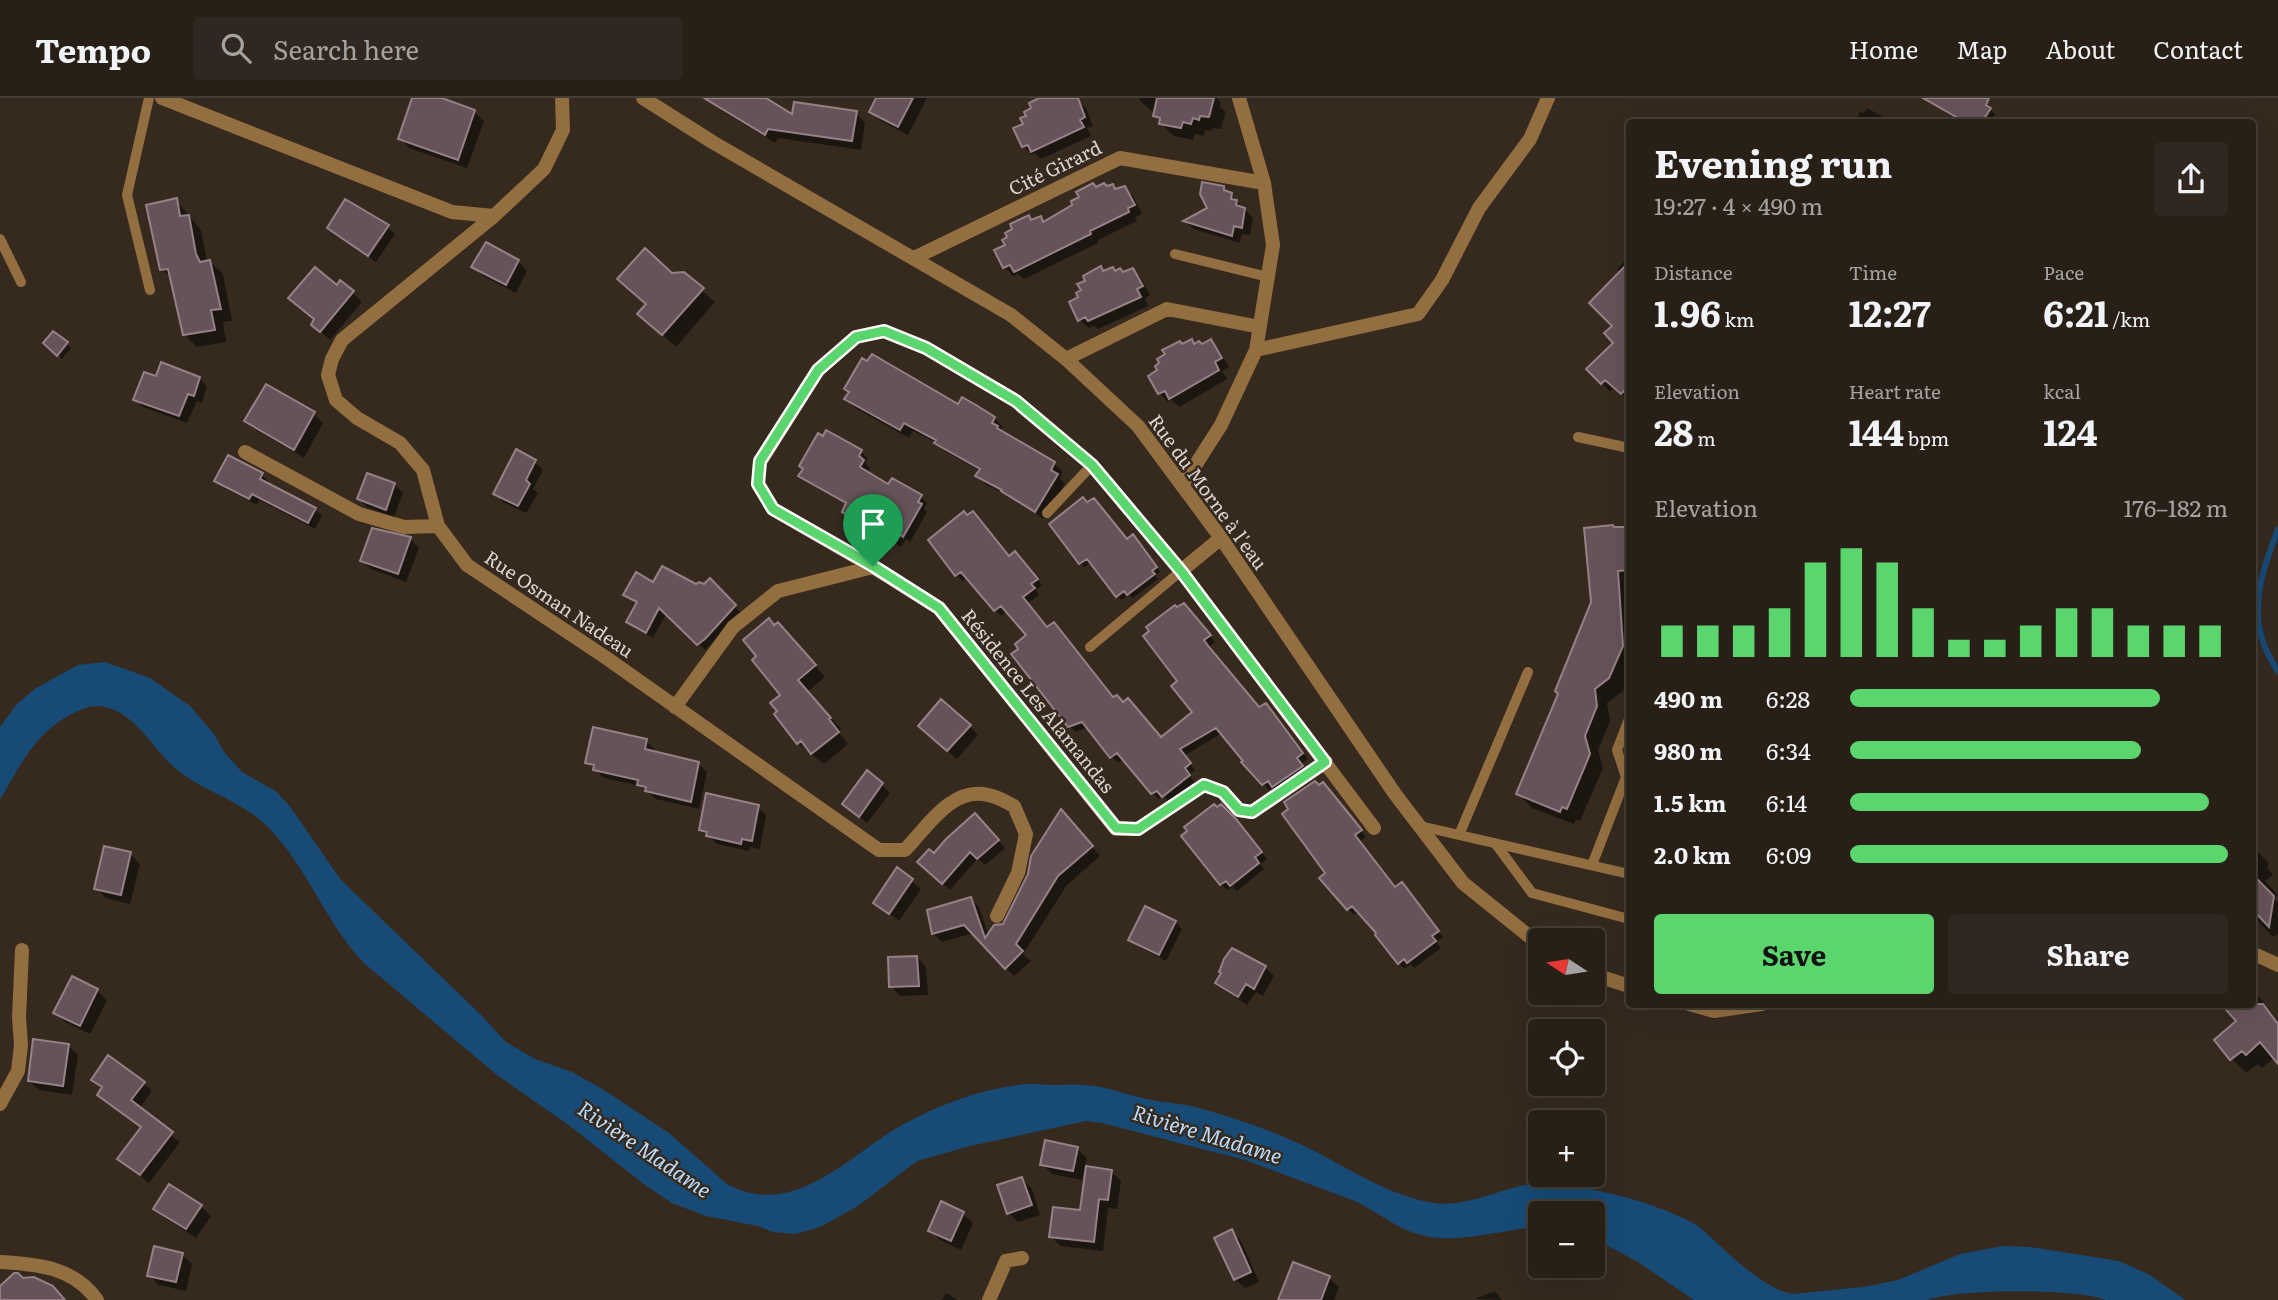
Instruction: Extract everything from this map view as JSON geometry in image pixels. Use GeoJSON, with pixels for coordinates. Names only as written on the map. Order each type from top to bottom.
{"type":"FeatureCollection","features":[{"type":"Feature","properties":{"kind":"street"},"geometry":{"type":"LineString","coordinates":[[162,98],[452,212],[494,216]]}},
{"type":"Feature","properties":{"kind":"street","name":"Rue Osman Nadeau"},"geometry":{"type":"LineString","coordinates":[[562,98],[563,130],[544,169],[494,216],[342,340],[328,374],[336,400],[357,418],[400,443],[423,470],[438,526],[467,565],[605,656],[879,850],[905,850],[950,802],[972,794],[989,794],[1014,806],[1026,834],[1018,873],[997,916]]}},
{"type":"Feature","properties":{"kind":"street","name":"Rue du Morne à l'eau"},"geometry":{"type":"LineString","coordinates":[[643,98],[714,143],[1011,315],[1066,359],[1138,426],[1221,538],[1395,794],[1463,883],[1528,935]]}},
{"type":"Feature","properties":{"kind":"street"},"geometry":{"type":"LineString","coordinates":[[1182,486],[1221,425],[1256,350],[1273,245],[1264,183],[1239,98]]}},
{"type":"Feature","properties":{"kind":"street"},"geometry":{"type":"LineString","coordinates":[[1256,350],[1418,314],[1442,280],[1479,208],[1530,139],[1548,98]]}},
{"type":"Feature","properties":{"kind":"street","name":"Cité Girard"},"geometry":{"type":"LineString","coordinates":[[914,258],[1120,158],[1264,183]]}},
{"type":"Feature","properties":{"kind":"street"},"geometry":{"type":"LineString","coordinates":[[1066,359],[1167,309],[1260,327]]}},
{"type":"Feature","properties":{"kind":"street","name":"Résidence Les Alamandas"},"geometry":{"type":"LineString","coordinates":[[1325,762],[1252,812],[1239,810],[1223,792],[1204,785],[1138,829],[1116,828],[939,608],[873,566],[773,509],[758,484],[760,461],[818,370],[856,337],[884,331],[926,348],[1016,401],[1092,465],[1181,571],[1325,762],[1374,828]]}},
{"type":"Feature","properties":{"kind":"street"},"geometry":{"type":"LineString","coordinates":[[245,452],[359,514],[404,527],[438,526]]}},
{"type":"Feature","properties":{"kind":"street"},"geometry":{"type":"LineString","coordinates":[[1181,571],[1221,538]]}},
{"type":"Feature","properties":{"kind":"street"},"geometry":{"type":"LineString","coordinates":[[674,707],[733,626],[778,591],[873,566]]}},
{"type":"Feature","properties":{"kind":"street"},"geometry":{"type":"LineString","coordinates":[[0,1104],[18,1071],[22,950]]}},
{"type":"Feature","properties":{"kind":"street"},"geometry":{"type":"LineString","coordinates":[[2256,955],[2278,965]]}},
{"type":"Feature","properties":{"kind":"street"},"geometry":{"type":"LineString","coordinates":[[1605,978],[1626,985]]}},
{"type":"Feature","properties":{"kind":"street"},"geometry":{"type":"LineString","coordinates":[[1703,1008],[1714,1011],[1735,1008]]}},
{"type":"Feature","properties":{"kind":"street"},"geometry":{"type":"LineString","coordinates":[[989,1300],[1006,1261],[1022,1258]]}},
{"type":"Feature","properties":{"kind":"street"},"geometry":{"type":"LineString","coordinates":[[0,1262],[55,1268],[73,1277],[97,1300]]}},
{"type":"Feature","properties":{"kind":"lane"},"geometry":{"type":"LineString","coordinates":[[149,98],[127,195],[150,290]]}},
{"type":"Feature","properties":{"kind":"lane"},"geometry":{"type":"LineString","coordinates":[[0,239],[21,282]]}},
{"type":"Feature","properties":{"kind":"lane"},"geometry":{"type":"LineString","coordinates":[[1175,254],[1268,277]]}},
{"type":"Feature","properties":{"kind":"lane"},"geometry":{"type":"LineString","coordinates":[[1578,437],[1626,447]]}},
{"type":"Feature","properties":{"kind":"lane"},"geometry":{"type":"LineString","coordinates":[[1046,513],[1092,465]]}},
{"type":"Feature","properties":{"kind":"lane"},"geometry":{"type":"LineString","coordinates":[[1090,647],[1181,571]]}},
{"type":"Feature","properties":{"kind":"lane"},"geometry":{"type":"LineString","coordinates":[[1459,835],[1528,672]]}},
{"type":"Feature","properties":{"kind":"lane"},"geometry":{"type":"LineString","coordinates":[[1626,727],[1617,750],[1626,771]]}},
{"type":"Feature","properties":{"kind":"lane"},"geometry":{"type":"LineString","coordinates":[[1592,865],[1626,781]]}},
{"type":"Feature","properties":{"kind":"lane"},"geometry":{"type":"LineString","coordinates":[[1420,826],[1626,873]]}},
{"type":"Feature","properties":{"kind":"lane"},"geometry":{"type":"LineString","coordinates":[[1494,843],[1532,894],[1626,918]]}},
{"type":"Feature","properties":{"kind":"water","name":"Rivière Madame"},"geometry":{"type":"Polygon","coordinates":[[[105,662],[150,678],[190,706],[242,772],[277,792],[291,808],[341,880],[506,1042],[535,1059],[572,1072],[604,1090],[669,1133],[727,1184],[752,1193],[775,1194],[798,1189],[820,1179],[902,1125],[962,1098],[1027,1084],[1088,1085],[1146,1099],[1193,1106],[1224,1115],[1298,1143],[1393,1191],[1428,1202],[1463,1202],[1528,1185],[1585,1188],[1636,1201],[1698,1226],[1767,1284],[1792,1294],[1863,1287],[1898,1280],[1960,1254],[2003,1246],[2030,1247],[2119,1261],[2150,1275],[2185,1300],[2106,1300],[2070,1293],[2017,1291],[1942,1296],[1927,1300],[1694,1300],[1638,1262],[1605,1244],[1605,1201],[1528,1201],[1528,1228],[1470,1237],[1436,1238],[1402,1228],[1355,1201],[1245,1160],[1086,1121],[970,1146],[917,1161],[858,1206],[820,1227],[795,1234],[773,1232],[758,1226],[706,1216],[672,1203],[645,1185],[570,1126],[497,1075],[365,964],[339,932],[296,862],[270,829],[248,811],[199,785],[176,769],[136,725],[120,713],[107,707],[95,706],[58,722],[37,741],[0,800],[0,727],[17,704],[36,688],[78,665],[105,662]]]}},
{"type":"Feature","properties":{"kind":"building"},"geometry":{"type":"Polygon","coordinates":[[[412,98],[442,98],[475,110],[458,160],[398,139],[412,98]]]}},
{"type":"Feature","properties":{"kind":"building"},"geometry":{"type":"Polygon","coordinates":[[[704,98],[766,98],[792,114],[794,102],[857,111],[852,141],[768,129],[765,135],[704,98]]]}},
{"type":"Feature","properties":{"kind":"building"},"geometry":{"type":"Polygon","coordinates":[[[876,98],[913,98],[898,127],[869,112],[876,98]]]}},
{"type":"Feature","properties":{"kind":"building"},"geometry":{"type":"Polygon","coordinates":[[[1039,98],[1078,98],[1085,117],[1080,120],[1084,127],[1031,152],[1028,145],[1022,147],[1013,128],[1023,124],[1020,118],[1026,116],[1024,112],[1031,108],[1029,103],[1039,98]]]}},
{"type":"Feature","properties":{"kind":"building"},"geometry":{"type":"Polygon","coordinates":[[[1157,98],[1214,98],[1209,117],[1200,116],[1199,120],[1193,118],[1191,124],[1183,122],[1181,128],[1159,124],[1160,118],[1153,116],[1157,98]]]}},
{"type":"Feature","properties":{"kind":"building"},"geometry":{"type":"Polygon","coordinates":[[[1923,98],[1989,98],[1986,105],[1991,108],[1984,119],[1960,119],[1923,98]]]}},
{"type":"Feature","properties":{"kind":"building"},"geometry":{"type":"Polygon","coordinates":[[[1202,182],[1224,186],[1224,190],[1232,193],[1231,199],[1237,200],[1236,205],[1245,208],[1242,228],[1234,226],[1232,236],[1183,221],[1207,208],[1200,194],[1202,182]]]}},
{"type":"Feature","properties":{"kind":"building"},"geometry":{"type":"Polygon","coordinates":[[[1093,183],[1096,187],[1104,183],[1107,186],[1113,184],[1115,189],[1125,186],[1135,205],[1128,208],[1129,212],[1090,231],[1091,234],[1014,272],[1010,265],[1003,268],[994,250],[1005,245],[1002,240],[1007,237],[1005,233],[1012,229],[1010,224],[1029,215],[1031,220],[1041,216],[1043,222],[1072,205],[1071,201],[1079,197],[1076,192],[1093,183]]]}},
{"type":"Feature","properties":{"kind":"building"},"geometry":{"type":"Polygon","coordinates":[[[177,198],[180,216],[189,215],[200,262],[210,260],[221,309],[211,310],[215,330],[183,335],[168,269],[160,270],[146,205],[177,198]]]}},
{"type":"Feature","properties":{"kind":"building"},"geometry":{"type":"Polygon","coordinates":[[[345,199],[389,225],[368,256],[327,228],[345,199]]]}},
{"type":"Feature","properties":{"kind":"building"},"geometry":{"type":"Polygon","coordinates":[[[486,242],[519,260],[506,285],[471,267],[486,242]]]}},
{"type":"Feature","properties":{"kind":"building"},"geometry":{"type":"Polygon","coordinates":[[[645,248],[672,273],[684,272],[704,288],[662,335],[637,314],[646,304],[617,279],[645,248]]]}},
{"type":"Feature","properties":{"kind":"building"},"geometry":{"type":"Polygon","coordinates":[[[1626,265],[1626,389],[1621,394],[1605,380],[1601,384],[1586,369],[1613,343],[1604,333],[1612,326],[1589,303],[1626,265]]]}},
{"type":"Feature","properties":{"kind":"building"},"geometry":{"type":"Polygon","coordinates":[[[1101,266],[1103,271],[1113,267],[1115,271],[1120,268],[1123,272],[1133,268],[1143,286],[1137,289],[1141,297],[1088,321],[1085,317],[1078,321],[1069,302],[1078,297],[1076,293],[1081,290],[1077,284],[1085,281],[1083,276],[1101,266]]]}},
{"type":"Feature","properties":{"kind":"building"},"geometry":{"type":"Polygon","coordinates":[[[315,267],[337,285],[340,280],[354,291],[320,332],[311,325],[314,319],[288,298],[315,267]]]}},
{"type":"Feature","properties":{"kind":"building"},"geometry":{"type":"Polygon","coordinates":[[[53,331],[68,342],[57,356],[43,343],[53,331]]]}},
{"type":"Feature","properties":{"kind":"building"},"geometry":{"type":"Polygon","coordinates":[[[1192,339],[1194,344],[1199,341],[1202,344],[1211,339],[1222,358],[1215,362],[1219,370],[1169,399],[1165,391],[1158,394],[1148,376],[1157,370],[1157,359],[1165,354],[1162,350],[1180,341],[1182,344],[1192,339]]]}},
{"type":"Feature","properties":{"kind":"building"},"geometry":{"type":"Polygon","coordinates":[[[872,354],[958,404],[962,397],[976,405],[995,417],[992,423],[998,426],[997,428],[1055,462],[1051,470],[1058,474],[1035,512],[975,476],[980,469],[934,443],[936,440],[904,423],[900,430],[844,399],[849,392],[844,389],[862,358],[867,361],[872,354]]]}},
{"type":"Feature","properties":{"kind":"building"},"geometry":{"type":"Polygon","coordinates":[[[161,362],[200,377],[194,396],[188,394],[179,416],[133,400],[144,372],[156,376],[161,362]]]}},
{"type":"Feature","properties":{"kind":"building"},"geometry":{"type":"Polygon","coordinates":[[[266,384],[315,412],[294,450],[244,421],[266,384]]]}},
{"type":"Feature","properties":{"kind":"building"},"geometry":{"type":"Polygon","coordinates":[[[826,430],[862,450],[859,456],[864,460],[860,467],[888,484],[892,478],[922,495],[918,502],[922,504],[903,537],[899,534],[894,542],[842,512],[846,503],[798,476],[803,469],[799,466],[818,433],[823,436],[826,430]]]}},
{"type":"Feature","properties":{"kind":"building"},"geometry":{"type":"Polygon","coordinates":[[[516,449],[536,460],[526,480],[530,484],[518,506],[493,494],[516,449]]]}},
{"type":"Feature","properties":{"kind":"building"},"geometry":{"type":"Polygon","coordinates":[[[228,455],[263,473],[260,479],[316,508],[308,523],[252,494],[249,499],[214,481],[228,455]]]}},
{"type":"Feature","properties":{"kind":"building"},"geometry":{"type":"Polygon","coordinates":[[[367,473],[395,483],[386,510],[357,499],[367,473]]]}},
{"type":"Feature","properties":{"kind":"building"},"geometry":{"type":"Polygon","coordinates":[[[1083,497],[1087,502],[1094,498],[1127,539],[1133,534],[1157,567],[1152,571],[1155,574],[1127,595],[1124,591],[1116,597],[1087,559],[1079,564],[1049,524],[1083,497]]]}},
{"type":"Feature","properties":{"kind":"building"},"geometry":{"type":"Polygon","coordinates":[[[964,511],[967,515],[973,511],[1009,556],[1015,551],[1038,579],[1031,584],[1035,588],[1023,597],[1047,627],[1054,622],[1113,697],[1117,695],[1123,702],[1128,698],[1161,737],[1192,712],[1171,686],[1177,681],[1143,636],[1149,631],[1146,627],[1175,605],[1177,607],[1184,603],[1211,635],[1204,640],[1209,647],[1259,707],[1266,703],[1303,753],[1297,758],[1303,766],[1272,787],[1268,781],[1262,785],[1216,728],[1180,749],[1191,763],[1185,768],[1190,775],[1162,797],[1157,791],[1151,794],[1117,753],[1110,758],[1082,722],[1068,727],[1011,654],[1018,649],[1015,644],[1026,635],[1001,606],[994,611],[961,572],[955,576],[928,540],[964,511]]]}},
{"type":"Feature","properties":{"kind":"building"},"geometry":{"type":"Polygon","coordinates":[[[1613,525],[1626,527],[1626,570],[1618,571],[1623,646],[1609,678],[1595,689],[1597,706],[1585,736],[1590,754],[1567,809],[1562,807],[1560,812],[1516,794],[1558,694],[1555,691],[1591,602],[1584,528],[1613,525]]]}},
{"type":"Feature","properties":{"kind":"building"},"geometry":{"type":"Polygon","coordinates":[[[372,528],[411,537],[398,574],[360,561],[372,528]]]}},
{"type":"Feature","properties":{"kind":"building"},"geometry":{"type":"Polygon","coordinates":[[[662,566],[696,584],[704,584],[710,578],[736,605],[697,645],[659,608],[646,633],[626,622],[637,602],[623,595],[636,572],[653,582],[662,566]]]}},
{"type":"Feature","properties":{"kind":"building"},"geometry":{"type":"Polygon","coordinates":[[[769,618],[774,625],[778,622],[816,665],[798,680],[831,718],[829,719],[839,732],[811,754],[801,741],[797,744],[774,714],[777,711],[770,703],[780,695],[752,660],[756,656],[743,640],[769,618]]]}},
{"type":"Feature","properties":{"kind":"building"},"geometry":{"type":"Polygon","coordinates":[[[941,699],[971,725],[947,751],[918,726],[941,699]]]}},
{"type":"Feature","properties":{"kind":"building"},"geometry":{"type":"Polygon","coordinates":[[[593,727],[647,739],[645,749],[699,762],[691,802],[645,791],[646,787],[637,785],[638,780],[593,770],[594,765],[585,763],[593,727]]]}},
{"type":"Feature","properties":{"kind":"building"},"geometry":{"type":"Polygon","coordinates":[[[867,770],[883,783],[859,817],[842,804],[867,770]]]}},
{"type":"Feature","properties":{"kind":"building"},"geometry":{"type":"Polygon","coordinates":[[[1315,781],[1319,785],[1323,782],[1362,830],[1355,835],[1395,887],[1402,882],[1439,931],[1432,936],[1436,941],[1407,963],[1404,959],[1398,964],[1352,906],[1347,910],[1319,878],[1325,873],[1282,814],[1288,809],[1284,802],[1315,781]]]}},
{"type":"Feature","properties":{"kind":"building"},"geometry":{"type":"Polygon","coordinates":[[[706,793],[759,805],[752,841],[742,839],[741,844],[706,836],[707,832],[699,830],[706,793]]]}},
{"type":"Feature","properties":{"kind":"building"},"geometry":{"type":"Polygon","coordinates":[[[1214,804],[1217,807],[1221,804],[1236,819],[1262,852],[1255,857],[1259,863],[1230,886],[1226,881],[1220,885],[1181,836],[1187,831],[1184,827],[1214,804]]]}},
{"type":"Feature","properties":{"kind":"building"},"geometry":{"type":"Polygon","coordinates":[[[1061,809],[1093,846],[1058,876],[1016,944],[1023,951],[1005,969],[964,925],[932,934],[927,910],[971,897],[985,938],[994,925],[1003,924],[1028,874],[1031,856],[1061,809]]]}},
{"type":"Feature","properties":{"kind":"building"},"geometry":{"type":"Polygon","coordinates":[[[975,813],[999,840],[977,859],[970,852],[942,884],[917,862],[929,849],[934,853],[975,813]]]}},
{"type":"Feature","properties":{"kind":"building"},"geometry":{"type":"Polygon","coordinates":[[[104,846],[131,852],[121,895],[94,889],[104,846]]]}},
{"type":"Feature","properties":{"kind":"building"},"geometry":{"type":"Polygon","coordinates":[[[897,867],[913,879],[889,914],[873,903],[897,867]]]}},
{"type":"Feature","properties":{"kind":"building"},"geometry":{"type":"Polygon","coordinates":[[[2256,878],[2274,896],[2269,927],[2256,913],[2256,878]]]}},
{"type":"Feature","properties":{"kind":"building"},"geometry":{"type":"Polygon","coordinates":[[[1145,906],[1176,921],[1159,955],[1128,940],[1145,906]]]}},
{"type":"Feature","properties":{"kind":"building"},"geometry":{"type":"Polygon","coordinates":[[[1232,948],[1266,966],[1254,989],[1246,984],[1238,997],[1215,983],[1221,973],[1219,972],[1224,959],[1232,948]]]}},
{"type":"Feature","properties":{"kind":"building"},"geometry":{"type":"Polygon","coordinates":[[[917,956],[919,986],[889,987],[888,957],[917,956]]]}},
{"type":"Feature","properties":{"kind":"building"},"geometry":{"type":"Polygon","coordinates":[[[72,976],[98,989],[80,1026],[53,1013],[72,976]]]}},
{"type":"Feature","properties":{"kind":"building"},"geometry":{"type":"Polygon","coordinates":[[[2256,1004],[2263,1004],[2278,1024],[2278,1064],[2260,1042],[2246,1055],[2242,1051],[2230,1060],[2214,1040],[2236,1021],[2225,1008],[2256,1008],[2256,1004]]]}},
{"type":"Feature","properties":{"kind":"building"},"geometry":{"type":"Polygon","coordinates":[[[33,1039],[69,1044],[63,1086],[28,1081],[33,1039]]]}},
{"type":"Feature","properties":{"kind":"building"},"geometry":{"type":"Polygon","coordinates":[[[108,1055],[145,1082],[131,1100],[173,1132],[140,1175],[117,1159],[141,1127],[97,1095],[102,1087],[91,1080],[108,1055]]]}},
{"type":"Feature","properties":{"kind":"building"},"geometry":{"type":"Polygon","coordinates":[[[1045,1140],[1078,1147],[1073,1171],[1040,1165],[1045,1140]]]}},
{"type":"Feature","properties":{"kind":"building"},"geometry":{"type":"Polygon","coordinates":[[[1086,1166],[1112,1170],[1108,1200],[1099,1199],[1094,1242],[1049,1237],[1053,1207],[1080,1210],[1086,1166]]]}},
{"type":"Feature","properties":{"kind":"building"},"geometry":{"type":"Polygon","coordinates":[[[1022,1177],[1032,1205],[1007,1214],[997,1185],[1022,1177]]]}},
{"type":"Feature","properties":{"kind":"building"},"geometry":{"type":"Polygon","coordinates":[[[169,1184],[202,1205],[186,1229],[153,1209],[169,1184]]]}},
{"type":"Feature","properties":{"kind":"building"},"geometry":{"type":"Polygon","coordinates":[[[941,1201],[964,1212],[951,1241],[928,1231],[941,1201]]]}},
{"type":"Feature","properties":{"kind":"building"},"geometry":{"type":"Polygon","coordinates":[[[1232,1229],[1251,1272],[1234,1280],[1214,1238],[1232,1229]]]}},
{"type":"Feature","properties":{"kind":"building"},"geometry":{"type":"Polygon","coordinates":[[[154,1246],[183,1253],[176,1282],[147,1276],[154,1246]]]}},
{"type":"Feature","properties":{"kind":"building"},"geometry":{"type":"Polygon","coordinates":[[[1293,1262],[1330,1276],[1321,1300],[1278,1300],[1293,1262]]]}},
{"type":"Feature","properties":{"kind":"building"},"geometry":{"type":"Polygon","coordinates":[[[14,1273],[23,1278],[34,1277],[53,1286],[65,1300],[0,1300],[0,1286],[14,1273]]]}},
{"type":"Feature","properties":{"kind":"waterway"},"geometry":{"type":"LineString","coordinates":[[2278,529],[2258,599],[2259,627],[2263,642],[2278,672]]}},
{"type":"Feature","properties":{"kind":"route"},"geometry":{"type":"LineString","coordinates":[[884,331],[926,348],[1016,401],[1092,465],[1181,571],[1325,762],[1252,812],[1239,810],[1223,792],[1204,785],[1138,829],[1116,828],[939,608],[873,566],[773,509],[758,484],[760,461],[818,370],[856,337],[884,331]]}}]}
